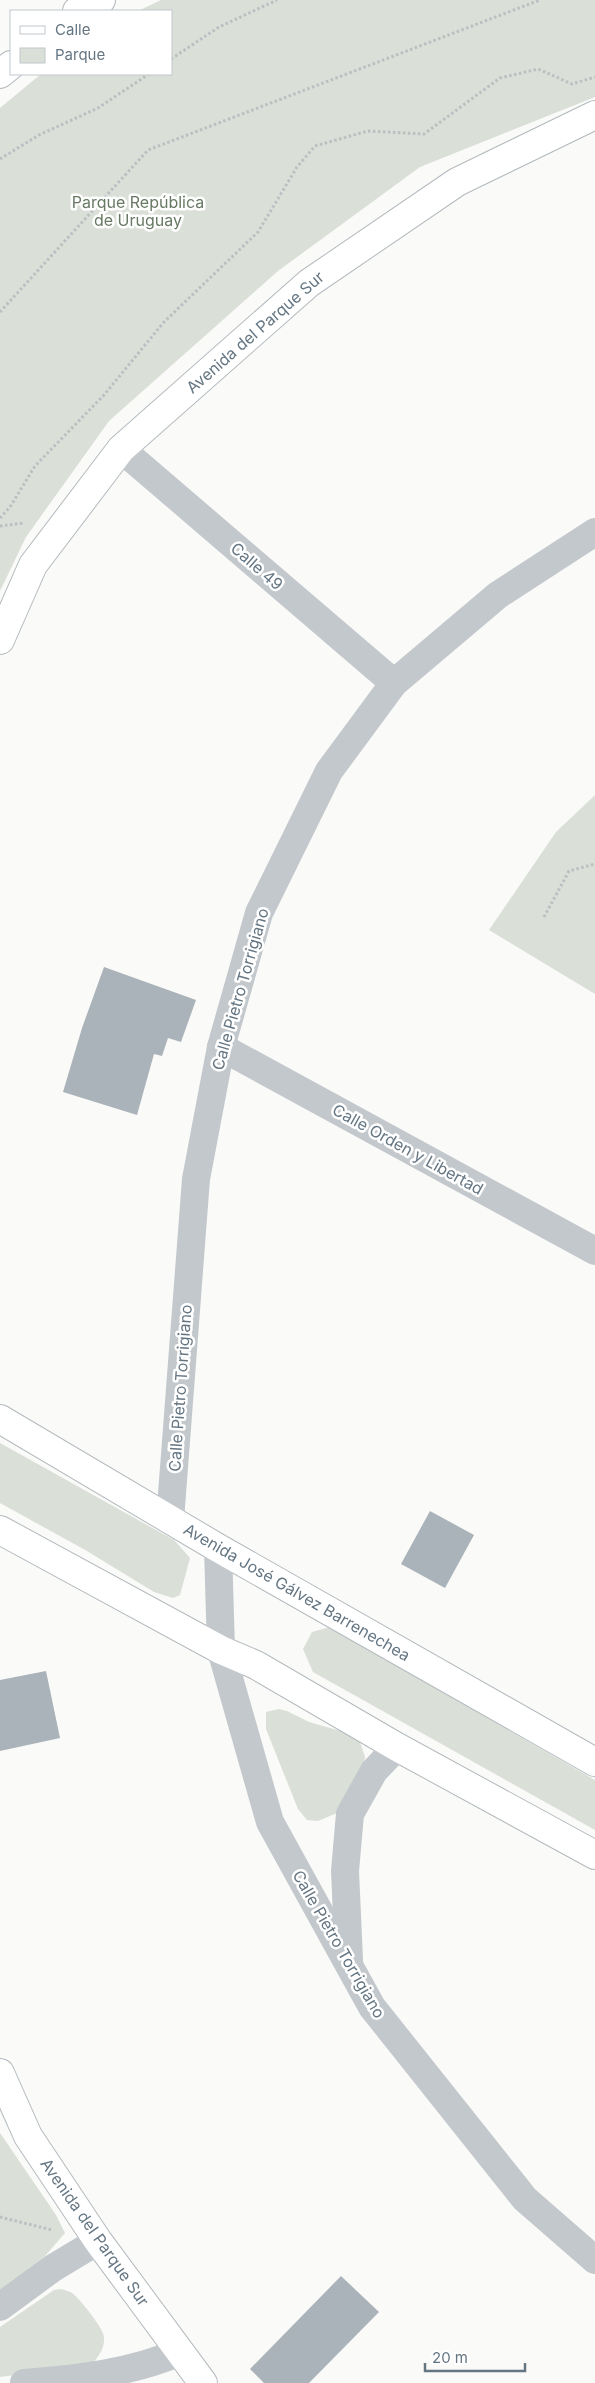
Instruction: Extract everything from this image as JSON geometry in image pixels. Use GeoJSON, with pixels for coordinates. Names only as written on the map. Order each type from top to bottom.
{"type":"FeatureCollection","features":[{"type":"Feature","properties":{"kind":"main road"},"geometry":{"type":"LineString","coordinates":[[78,10],[101,0]]}},
{"type":"Feature","properties":{"kind":"main road"},"geometry":{"type":"LineString","coordinates":[[0,74],[10,66]]}},
{"type":"Feature","properties":{"kind":"main road","name":"Avenida del Parque Sur"},"geometry":{"type":"LineString","coordinates":[[0,640],[33,565],[121,449],[308,283],[457,182],[595,115]]}},
{"type":"Feature","properties":{"kind":"main road","name":"Avenida José Gálvez Barrenechea"},"geometry":{"type":"LineString","coordinates":[[0,1419],[218,1548],[595,1762]]}},
{"type":"Feature","properties":{"kind":"main road"},"geometry":{"type":"LineString","coordinates":[[0,1530],[220,1650],[256,1665],[397,1747],[595,1855]]}},
{"type":"Feature","properties":{"kind":"main road","name":"Avenida del Parque Sur"},"geometry":{"type":"LineString","coordinates":[[0,2073],[28,2136],[87,2248],[180,2352],[203,2383]]}},
{"type":"Feature","properties":{"kind":"street","name":"Calle 49"},"geometry":{"type":"LineString","coordinates":[[121,449],[394,684]]}},
{"type":"Feature","properties":{"kind":"street","name":"Calle Pietro Torrigiano"},"geometry":{"type":"LineString","coordinates":[[170,1520],[196,1178],[221,1047],[259,913],[329,771],[394,684],[498,595],[595,532]]}},
{"type":"Feature","properties":{"kind":"street","name":"Calle Orden y Libertad"},"geometry":{"type":"LineString","coordinates":[[221,1047],[595,1251]]}},
{"type":"Feature","properties":{"kind":"street","name":"Calle Pietro Torrigiano"},"geometry":{"type":"LineString","coordinates":[[218,1548],[220,1650],[270,1822],[372,2008],[525,2199],[595,2260]]}},
{"type":"Feature","properties":{"kind":"street"},"geometry":{"type":"LineString","coordinates":[[349,1967],[345,1871],[350,1814],[374,1771],[397,1747]]}},
{"type":"Feature","properties":{"kind":"street"},"geometry":{"type":"LineString","coordinates":[[0,2307],[87,2248]]}},
{"type":"Feature","properties":{"kind":"street"},"geometry":{"type":"LineString","coordinates":[[24,2383],[81,2379],[117,2372],[152,2364],[180,2352]]}},
{"type":"Feature","properties":{"kind":"path"},"geometry":{"type":"LineString","coordinates":[[172,58],[219,27],[277,0]]}},
{"type":"Feature","properties":{"kind":"path"},"geometry":{"type":"LineString","coordinates":[[0,312],[148,150],[540,0]]}},
{"type":"Feature","properties":{"kind":"path"},"geometry":{"type":"LineString","coordinates":[[0,518],[10,507],[35,466],[104,395],[164,322],[258,232],[297,166],[315,146],[368,131],[424,134],[500,78],[538,69],[572,84],[595,77]]}},
{"type":"Feature","properties":{"kind":"path"},"geometry":{"type":"LineString","coordinates":[[0,159],[39,135],[98,108],[148,75]]}},
{"type":"Feature","properties":{"kind":"path"},"geometry":{"type":"LineString","coordinates":[[544,917],[569,871],[595,864]]}},
{"type":"Feature","properties":{"kind":"path"},"geometry":{"type":"LineString","coordinates":[[0,2217],[50,2228],[87,2248]]}},
{"type":"Feature","properties":{"kind":"green space","name":"Parque República de Uruguay"},"geometry":{"type":"Polygon","coordinates":[[[161,0],[595,0],[595,97],[420,167],[278,271],[109,421],[26,537],[0,591],[0,108],[40,75],[172,75],[172,10],[140,10],[161,0]]]}},
{"type":"Feature","properties":{"kind":"green space"},"geometry":{"type":"Polygon","coordinates":[[[595,795],[595,994],[489,930],[556,832],[595,795]]]}},
{"type":"Feature","properties":{"kind":"green space"},"geometry":{"type":"Polygon","coordinates":[[[0,1443],[174,1540],[190,1558],[180,1595],[173,1598],[154,1592],[87,1551],[0,1503],[0,1443]]]}},
{"type":"Feature","properties":{"kind":"green space"},"geometry":{"type":"Polygon","coordinates":[[[330,1627],[595,1780],[595,1830],[313,1672],[303,1649],[312,1632],[330,1627]]]}},
{"type":"Feature","properties":{"kind":"green space"},"geometry":{"type":"Polygon","coordinates":[[[279,1709],[309,1722],[351,1734],[360,1742],[365,1757],[362,1777],[337,1813],[318,1821],[307,1820],[298,1809],[266,1729],[266,1712],[279,1709]]]}},
{"type":"Feature","properties":{"kind":"green space"},"geometry":{"type":"Polygon","coordinates":[[[0,2133],[56,2215],[65,2233],[45,2256],[0,2293],[0,2133]]]}},
{"type":"Feature","properties":{"kind":"green space"},"geometry":{"type":"Polygon","coordinates":[[[61,2289],[76,2296],[91,2314],[103,2333],[104,2341],[98,2356],[91,2365],[0,2377],[0,2327],[54,2290],[61,2289]]]}},
{"type":"Feature","properties":{"kind":"building"},"geometry":{"type":"Polygon","coordinates":[[[104,967],[196,1000],[181,1042],[168,1038],[162,1056],[154,1054],[137,1115],[63,1092],[82,1028],[104,967]]]}},
{"type":"Feature","properties":{"kind":"building"},"geometry":{"type":"Polygon","coordinates":[[[430,1511],[474,1535],[445,1588],[401,1564],[430,1511]]]}},
{"type":"Feature","properties":{"kind":"building"},"geometry":{"type":"Polygon","coordinates":[[[46,1671],[60,1738],[0,1751],[0,1680],[46,1671]]]}},
{"type":"Feature","properties":{"kind":"building"},"geometry":{"type":"Polygon","coordinates":[[[341,2276],[379,2312],[309,2383],[264,2383],[250,2369],[341,2276]]]}}]}
